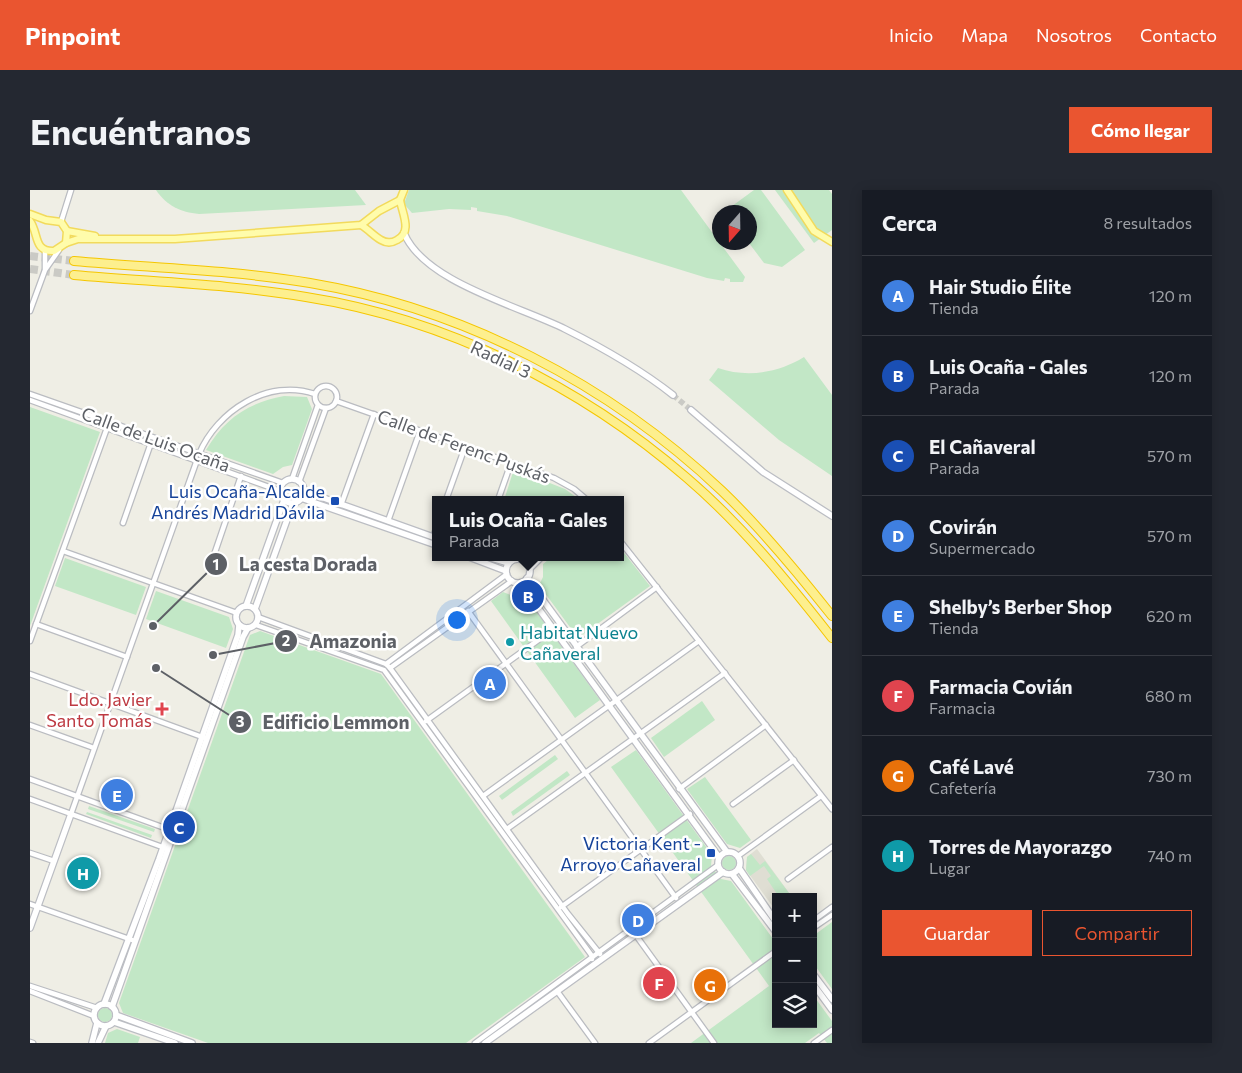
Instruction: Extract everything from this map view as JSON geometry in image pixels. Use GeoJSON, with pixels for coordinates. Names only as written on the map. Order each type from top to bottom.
{"type":"FeatureCollection","features":[{"type":"Feature","properties":{"kind":"highway","name":"Radial 3"},"geometry":{"type":"LineString","coordinates":[[74,261],[237,273],[349,291],[431,314],[512,347],[598,394],[629,414],[696,468],[776,547],[832,616]]}},
{"type":"Feature","properties":{"kind":"highway","name":"Radial 3"},"geometry":{"type":"LineString","coordinates":[[74,275],[258,290],[307,297],[406,321],[462,341],[509,361],[597,410],[633,434],[688,478],[748,538],[832,638]]}},
{"type":"Feature","properties":{"kind":"main road"},"geometry":{"type":"LineString","coordinates":[[404,190],[400,200],[401,213],[406,222],[404,233],[409,246],[425,262],[445,275],[565,329],[628,363],[673,395]]}},
{"type":"Feature","properties":{"kind":"main road"},"geometry":{"type":"LineString","coordinates":[[787,190],[814,231],[832,242]]}},
{"type":"Feature","properties":{"kind":"main road"},"geometry":{"type":"LineString","coordinates":[[30,221],[38,244],[45,250],[59,250],[66,244],[78,239],[175,239],[361,226],[373,218],[379,211],[388,208],[400,200]]}},
{"type":"Feature","properties":{"kind":"main road"},"geometry":{"type":"LineString","coordinates":[[388,208],[401,213]]}},
{"type":"Feature","properties":{"kind":"main road"},"geometry":{"type":"LineString","coordinates":[[30,214],[46,220],[61,222],[67,231],[66,244]]}},
{"type":"Feature","properties":{"kind":"main road"},"geometry":{"type":"LineString","coordinates":[[373,218],[373,232]]}},
{"type":"Feature","properties":{"kind":"main road"},"geometry":{"type":"LineString","coordinates":[[36,236],[40,225],[46,220]]}},
{"type":"Feature","properties":{"kind":"main road"},"geometry":{"type":"LineString","coordinates":[[361,226],[373,232],[381,240],[395,241],[409,246]]}},
{"type":"Feature","properties":{"kind":"main road"},"geometry":{"type":"LineString","coordinates":[[67,231],[121,238]]}},
{"type":"Feature","properties":{"kind":"main road"},"geometry":{"type":"LineString","coordinates":[[395,241],[404,233]]}},
{"type":"Feature","properties":{"kind":"main road"},"geometry":{"type":"LineString","coordinates":[[691,410],[763,472],[832,516]]}},
{"type":"Feature","properties":{"kind":"main road"},"geometry":{"type":"LineString","coordinates":[[246,606],[284,500],[280,491],[283,483],[292,479],[300,482],[304,491],[432,537]]}},
{"type":"Feature","properties":{"kind":"main road"},"geometry":{"type":"LineString","coordinates":[[254,609],[293,503],[301,498],[304,491]]}},
{"type":"Feature","properties":{"kind":"main road"},"geometry":{"type":"LineString","coordinates":[[301,498],[432,544]]}},
{"type":"Feature","properties":{"kind":"main road"},"geometry":{"type":"LineString","coordinates":[[284,500],[293,503]]}},
{"type":"Feature","properties":{"kind":"main road"},"geometry":{"type":"LineString","coordinates":[[478,561],[506,573],[512,581],[520,583],[727,852]]}},
{"type":"Feature","properties":{"kind":"main road"},"geometry":{"type":"LineString","coordinates":[[500,561],[509,564],[515,561]]}},
{"type":"Feature","properties":{"kind":"main road"},"geometry":{"type":"LineString","coordinates":[[520,583],[527,578],[530,569],[525,562],[521,561]]}},
{"type":"Feature","properties":{"kind":"main road"},"geometry":{"type":"LineString","coordinates":[[506,573],[509,564]]}},
{"type":"Feature","properties":{"kind":"main road"},"geometry":{"type":"LineString","coordinates":[[527,578],[613,703]]}},
{"type":"Feature","properties":{"kind":"main road"},"geometry":{"type":"LineString","coordinates":[[112,1007],[132,940],[205,737],[248,628],[256,624],[258,617],[254,609],[246,606],[239,609],[237,613],[239,625],[205,737]]}},
{"type":"Feature","properties":{"kind":"main road"},"geometry":{"type":"LineString","coordinates":[[239,625],[248,628]]}},
{"type":"Feature","properties":{"kind":"main road"},"geometry":{"type":"LineString","coordinates":[[637,735],[720,857]]}},
{"type":"Feature","properties":{"kind":"main road"},"geometry":{"type":"LineString","coordinates":[[30,928],[71,814]]}},
{"type":"Feature","properties":{"kind":"main road"},"geometry":{"type":"LineString","coordinates":[[772,916],[739,868],[738,856],[727,852],[720,857],[718,865],[723,872],[732,874],[772,927]]}},
{"type":"Feature","properties":{"kind":"main road"},"geometry":{"type":"LineString","coordinates":[[732,874],[739,868]]}},
{"type":"Feature","properties":{"kind":"main road"},"geometry":{"type":"LineString","coordinates":[[485,1043],[723,872]]}},
{"type":"Feature","properties":{"kind":"main road"},"geometry":{"type":"LineString","coordinates":[[92,1043],[97,1023],[94,1016],[96,1008],[104,1004],[132,940]]}},
{"type":"Feature","properties":{"kind":"main road"},"geometry":{"type":"LineString","coordinates":[[817,979],[832,1000]]}},
{"type":"Feature","properties":{"kind":"main road"},"geometry":{"type":"LineString","coordinates":[[817,989],[832,1010]]}},
{"type":"Feature","properties":{"kind":"main road"},"geometry":{"type":"LineString","coordinates":[[104,1004],[112,1007],[116,1015],[114,1022]]}},
{"type":"Feature","properties":{"kind":"main road"},"geometry":{"type":"LineString","coordinates":[[116,1015],[192,1043]]}},
{"type":"Feature","properties":{"kind":"main road"},"geometry":{"type":"LineString","coordinates":[[98,1043],[106,1026],[114,1022],[175,1043]]}},
{"type":"Feature","properties":{"kind":"main road"},"geometry":{"type":"LineString","coordinates":[[97,1023],[106,1026]]}},
{"type":"Feature","properties":{"kind":"street"},"geometry":{"type":"LineString","coordinates":[[61,222],[71,190]]}},
{"type":"Feature","properties":{"kind":"street"},"geometry":{"type":"LineString","coordinates":[[45,250],[45,270]]}},
{"type":"Feature","properties":{"kind":"street"},"geometry":{"type":"LineString","coordinates":[[30,311],[45,270],[59,250]]}},
{"type":"Feature","properties":{"kind":"street"},"geometry":{"type":"LineString","coordinates":[[315,394],[320,388],[330,387],[336,393],[336,401],[332,406],[326,408],[318,405]]}},
{"type":"Feature","properties":{"kind":"street"},"geometry":{"type":"LineString","coordinates":[[199,454],[218,424],[247,402],[278,392],[299,391],[315,394]]}},
{"type":"Feature","properties":{"kind":"street","name":"Calle de Luis Ocaña"},"geometry":{"type":"LineString","coordinates":[[30,394],[283,483]]}},
{"type":"Feature","properties":{"kind":"street"},"geometry":{"type":"LineString","coordinates":[[292,479],[318,405],[315,394]]}},
{"type":"Feature","properties":{"kind":"street","name":"Calle de Luis Ocaña"},"geometry":{"type":"LineString","coordinates":[[30,400],[280,491]]}},
{"type":"Feature","properties":{"kind":"street","name":"Calle de Ferenc Puskás"},"geometry":{"type":"LineString","coordinates":[[336,401],[562,482],[581,496]]}},
{"type":"Feature","properties":{"kind":"street"},"geometry":{"type":"LineString","coordinates":[[300,482],[326,408]]}},
{"type":"Feature","properties":{"kind":"street"},"geometry":{"type":"LineString","coordinates":[[341,505],[374,414]]}},
{"type":"Feature","properties":{"kind":"street"},"geometry":{"type":"LineString","coordinates":[[30,641],[107,428]]}},
{"type":"Feature","properties":{"kind":"street"},"geometry":{"type":"LineString","coordinates":[[388,522],[420,430]]}},
{"type":"Feature","properties":{"kind":"street"},"geometry":{"type":"LineString","coordinates":[[123,523],[151,443]]}},
{"type":"Feature","properties":{"kind":"street"},"geometry":{"type":"LineString","coordinates":[[447,496],[465,447]]}},
{"type":"Feature","properties":{"kind":"street"},"geometry":{"type":"LineString","coordinates":[[71,814],[197,460]]}},
{"type":"Feature","properties":{"kind":"street"},"geometry":{"type":"LineString","coordinates":[[499,496],[511,463]]}},
{"type":"Feature","properties":{"kind":"street"},"geometry":{"type":"LineString","coordinates":[[214,555],[242,476]]}},
{"type":"Feature","properties":{"kind":"street"},"geometry":{"type":"LineString","coordinates":[[624,545],[832,809]]}},
{"type":"Feature","properties":{"kind":"street"},"geometry":{"type":"LineString","coordinates":[[63,551],[237,613]]}},
{"type":"Feature","properties":{"kind":"street"},"geometry":{"type":"LineString","coordinates":[[530,569],[538,561]]}},
{"type":"Feature","properties":{"kind":"street"},"geometry":{"type":"LineString","coordinates":[[388,666],[506,573]]}},
{"type":"Feature","properties":{"kind":"street"},"geometry":{"type":"LineString","coordinates":[[388,666],[512,581]]}},
{"type":"Feature","properties":{"kind":"street"},"geometry":{"type":"LineString","coordinates":[[576,647],[658,587]]}},
{"type":"Feature","properties":{"kind":"street"},"geometry":{"type":"LineString","coordinates":[[468,611],[676,898]]}},
{"type":"Feature","properties":{"kind":"street"},"geometry":{"type":"LineString","coordinates":[[258,617],[388,666],[491,817],[560,907],[600,954]]}},
{"type":"Feature","properties":{"kind":"street"},"geometry":{"type":"LineString","coordinates":[[36,624],[127,657]]}},
{"type":"Feature","properties":{"kind":"street"},"geometry":{"type":"LineString","coordinates":[[256,624],[384,670],[483,796],[560,907],[592,956],[592,959]]}},
{"type":"Feature","properties":{"kind":"street"},"geometry":{"type":"LineString","coordinates":[[425,721],[555,628]]}},
{"type":"Feature","properties":{"kind":"street"},"geometry":{"type":"LineString","coordinates":[[483,796],[699,641]]}},
{"type":"Feature","properties":{"kind":"street"},"geometry":{"type":"LineString","coordinates":[[507,830],[725,673]]}},
{"type":"Feature","properties":{"kind":"street"},"geometry":{"type":"LineString","coordinates":[[30,674],[205,737]]}},
{"type":"Feature","properties":{"kind":"street"},"geometry":{"type":"LineString","coordinates":[[30,725],[94,748]]}},
{"type":"Feature","properties":{"kind":"street"},"geometry":{"type":"LineString","coordinates":[[679,789],[766,725]]}},
{"type":"Feature","properties":{"kind":"street"},"geometry":{"type":"LineString","coordinates":[[733,804],[794,760]]}},
{"type":"Feature","properties":{"kind":"street"},"geometry":{"type":"LineString","coordinates":[[30,779],[171,830]]}},
{"type":"Feature","properties":{"kind":"street"},"geometry":{"type":"LineString","coordinates":[[738,856],[821,796]]}},
{"type":"Feature","properties":{"kind":"street"},"geometry":{"type":"LineString","coordinates":[[30,799],[165,848]]}},
{"type":"Feature","properties":{"kind":"street"},"geometry":{"type":"LineString","coordinates":[[560,907],[690,814]]}},
{"type":"Feature","properties":{"kind":"street"},"geometry":{"type":"LineString","coordinates":[[788,879],[832,847]]}},
{"type":"Feature","properties":{"kind":"street"},"geometry":{"type":"LineString","coordinates":[[30,853],[54,861]]}},
{"type":"Feature","properties":{"kind":"street"},"geometry":{"type":"LineString","coordinates":[[475,1043],[600,954],[718,865]]}},
{"type":"Feature","properties":{"kind":"street"},"geometry":{"type":"LineString","coordinates":[[30,904],[132,940]]}},
{"type":"Feature","properties":{"kind":"street"},"geometry":{"type":"LineString","coordinates":[[817,918],[832,907]]}},
{"type":"Feature","properties":{"kind":"street"},"geometry":{"type":"LineString","coordinates":[[817,925],[832,915]]}},
{"type":"Feature","properties":{"kind":"street"},"geometry":{"type":"LineString","coordinates":[[635,934],[714,1043]]}},
{"type":"Feature","properties":{"kind":"street"},"geometry":{"type":"LineString","coordinates":[[649,1043],[772,954]]}},
{"type":"Feature","properties":{"kind":"street"},"geometry":{"type":"LineString","coordinates":[[30,986],[96,1008]]}},
{"type":"Feature","properties":{"kind":"street"},"geometry":{"type":"LineString","coordinates":[[30,991],[94,1016]]}},
{"type":"Feature","properties":{"kind":"street"},"geometry":{"type":"LineString","coordinates":[[557,991],[595,1043]]}},
{"type":"Feature","properties":{"kind":"street"},"geometry":{"type":"LineString","coordinates":[[814,1043],[832,1030]]}},
{"type":"Feature","properties":{"kind":"shaded area"},"geometry":{"type":"Polygon","coordinates":[[[757,849],[789,893],[772,893],[772,906],[746,870],[747,857],[757,849]]]}},
{"type":"Feature","properties":{"kind":"green space"},"geometry":{"type":"Polygon","coordinates":[[[156,190],[355,190],[366,205],[199,214],[186,212],[174,207],[156,190]]]}},
{"type":"Feature","properties":{"kind":"green space"},"geometry":{"type":"Polygon","coordinates":[[[409,190],[681,190],[712,232],[712,250],[725,250],[745,277],[743,282],[730,282],[730,279],[725,278],[724,281],[707,278],[507,216],[477,211],[477,208],[471,207],[471,210],[449,209],[412,213],[404,204],[409,190]]]}},
{"type":"Feature","properties":{"kind":"green space"},"geometry":{"type":"Polygon","coordinates":[[[754,190],[761,190],[805,250],[782,267],[764,263],[754,250],[757,250],[757,205],[733,205],[754,190]]]}},
{"type":"Feature","properties":{"kind":"green space"},"geometry":{"type":"Polygon","coordinates":[[[775,190],[829,190],[832,194],[832,230],[814,243],[775,190]]]}},
{"type":"Feature","properties":{"kind":"green space"},"geometry":{"type":"Polygon","coordinates":[[[804,357],[832,395],[832,476],[779,440],[709,380],[718,368],[740,373],[762,372],[784,367],[804,357]]]}},
{"type":"Feature","properties":{"kind":"green space"},"geometry":{"type":"Polygon","coordinates":[[[284,396],[307,397],[312,409],[292,465],[283,467],[273,474],[206,450],[221,429],[239,414],[259,403],[284,396]]]}},
{"type":"Feature","properties":{"kind":"green space"},"geometry":{"type":"Polygon","coordinates":[[[30,407],[100,432],[30,626],[30,407]]]}},
{"type":"Feature","properties":{"kind":"green space"},"geometry":{"type":"Polygon","coordinates":[[[514,469],[565,489],[575,496],[505,496],[514,469]]]}},
{"type":"Feature","properties":{"kind":"green space"},"geometry":{"type":"Polygon","coordinates":[[[624,553],[650,586],[578,638],[539,585],[543,577],[543,564],[547,561],[624,561],[624,553]]]}},
{"type":"Feature","properties":{"kind":"green space"},"geometry":{"type":"Polygon","coordinates":[[[65,558],[146,587],[136,615],[55,586],[65,558]]]}},
{"type":"Feature","properties":{"kind":"green space"},"geometry":{"type":"Polygon","coordinates":[[[156,591],[229,617],[233,629],[226,648],[146,619],[156,591]]]}},
{"type":"Feature","properties":{"kind":"green space"},"geometry":{"type":"Polygon","coordinates":[[[503,592],[516,597],[525,596],[600,700],[575,718],[491,601],[503,592]]]}},
{"type":"Feature","properties":{"kind":"green space"},"geometry":{"type":"Polygon","coordinates":[[[260,631],[381,674],[585,957],[466,1043],[208,1043],[123,1013],[119,1003],[250,635],[260,631]]]}},
{"type":"Feature","properties":{"kind":"green space"},"geometry":{"type":"Polygon","coordinates":[[[702,701],[715,720],[664,757],[651,738],[702,701]]]}},
{"type":"Feature","properties":{"kind":"green space"},"geometry":{"type":"Polygon","coordinates":[[[636,750],[712,855],[711,866],[721,879],[731,881],[772,937],[772,1028],[817,1028],[817,1000],[832,1021],[832,1043],[827,1043],[819,1033],[805,1043],[691,1043],[769,986],[611,767],[636,750]]]}},
{"type":"Feature","properties":{"kind":"green space"},"geometry":{"type":"Polygon","coordinates":[[[555,755],[558,759],[502,800],[499,796],[555,755]]]}},
{"type":"Feature","properties":{"kind":"green space"},"geometry":{"type":"Polygon","coordinates":[[[567,771],[570,775],[513,816],[511,812],[567,771]]]}},
{"type":"Feature","properties":{"kind":"green space"},"geometry":{"type":"Polygon","coordinates":[[[705,777],[751,840],[740,848],[727,844],[687,789],[705,777]]]}},
{"type":"Feature","properties":{"kind":"green space"},"geometry":{"type":"Polygon","coordinates":[[[89,806],[155,829],[154,832],[88,809],[89,806]]]}},
{"type":"Feature","properties":{"kind":"green space"},"geometry":{"type":"Polygon","coordinates":[[[87,812],[152,835],[151,838],[86,814],[87,812]]]}},
{"type":"Feature","properties":{"kind":"green space"},"geometry":{"type":"Polygon","coordinates":[[[751,854],[760,865],[765,861],[789,893],[776,893],[767,879],[771,876],[764,866],[750,876],[746,870],[747,857],[751,854]]]}},
{"type":"Feature","properties":{"kind":"green space"},"geometry":{"type":"Polygon","coordinates":[[[726,856],[732,856],[736,863],[732,870],[726,870],[722,866],[722,860],[726,856]]]}},
{"type":"Feature","properties":{"kind":"green space"},"geometry":{"type":"Polygon","coordinates":[[[832,922],[832,989],[817,968],[817,933],[832,922]]]}},
{"type":"Feature","properties":{"kind":"green space"},"geometry":{"type":"Polygon","coordinates":[[[102,1008],[108,1008],[112,1015],[108,1022],[102,1022],[98,1018],[98,1012],[102,1008]]]}},
{"type":"Feature","properties":{"kind":"green space"},"geometry":{"type":"Polygon","coordinates":[[[117,1029],[140,1037],[138,1043],[105,1043],[108,1033],[117,1029]]]}},
{"type":"Feature","properties":{"kind":"tunnel"},"geometry":{"type":"LineString","coordinates":[[30,256],[74,261]]}},
{"type":"Feature","properties":{"kind":"tunnel"},"geometry":{"type":"LineString","coordinates":[[30,269],[74,275]]}},
{"type":"Feature","properties":{"kind":"tunnel"},"geometry":{"type":"LineString","coordinates":[[673,395],[691,410]]}},
{"type":"Feature","properties":{"kind":"place","name":"Luis Ocaña-Alcalde Andrés Madrid Dávila"},"geometry":{"type":"Point","coordinates":[335,501]}},
{"type":"Feature","properties":{"kind":"place","name":"Luis Ocaña - Gales"},"geometry":{"type":"Point","coordinates":[528,596]}},
{"type":"Feature","properties":{"kind":"place","name":"La cesta Dorada"},"geometry":{"type":"Point","coordinates":[153,626]}},
{"type":"Feature","properties":{"kind":"place","name":"Habitat Nuevo Cañaveral"},"geometry":{"type":"Point","coordinates":[510,642]}},
{"type":"Feature","properties":{"kind":"place","name":"Amazonia"},"geometry":{"type":"Point","coordinates":[213,655]}},
{"type":"Feature","properties":{"kind":"place","name":"Edificio Lemmon"},"geometry":{"type":"Point","coordinates":[156,668]}},
{"type":"Feature","properties":{"kind":"place","name":"Hair Studio Élite"},"geometry":{"type":"Point","coordinates":[490,683]}},
{"type":"Feature","properties":{"kind":"place","name":"Ldo. Javier Santo Tomás"},"geometry":{"type":"Point","coordinates":[162,709]}},
{"type":"Feature","properties":{"kind":"place","name":"Shelby’s Berber Shop"},"geometry":{"type":"Point","coordinates":[117,795]}},
{"type":"Feature","properties":{"kind":"place","name":"El Cañaveral"},"geometry":{"type":"Point","coordinates":[179,827]}},
{"type":"Feature","properties":{"kind":"place","name":"Victoria Kent - Arroyo Cañaveral"},"geometry":{"type":"Point","coordinates":[711,853]}},
{"type":"Feature","properties":{"kind":"place","name":"Torres de Mayorazgo"},"geometry":{"type":"Point","coordinates":[83,873]}},
{"type":"Feature","properties":{"kind":"place","name":"Covirán"},"geometry":{"type":"Point","coordinates":[638,920]}},
{"type":"Feature","properties":{"kind":"place","name":"Farmacia Covián"},"geometry":{"type":"Point","coordinates":[659,983]}},
{"type":"Feature","properties":{"kind":"place","name":"Café Lavé"},"geometry":{"type":"Point","coordinates":[710,985]}}]}
